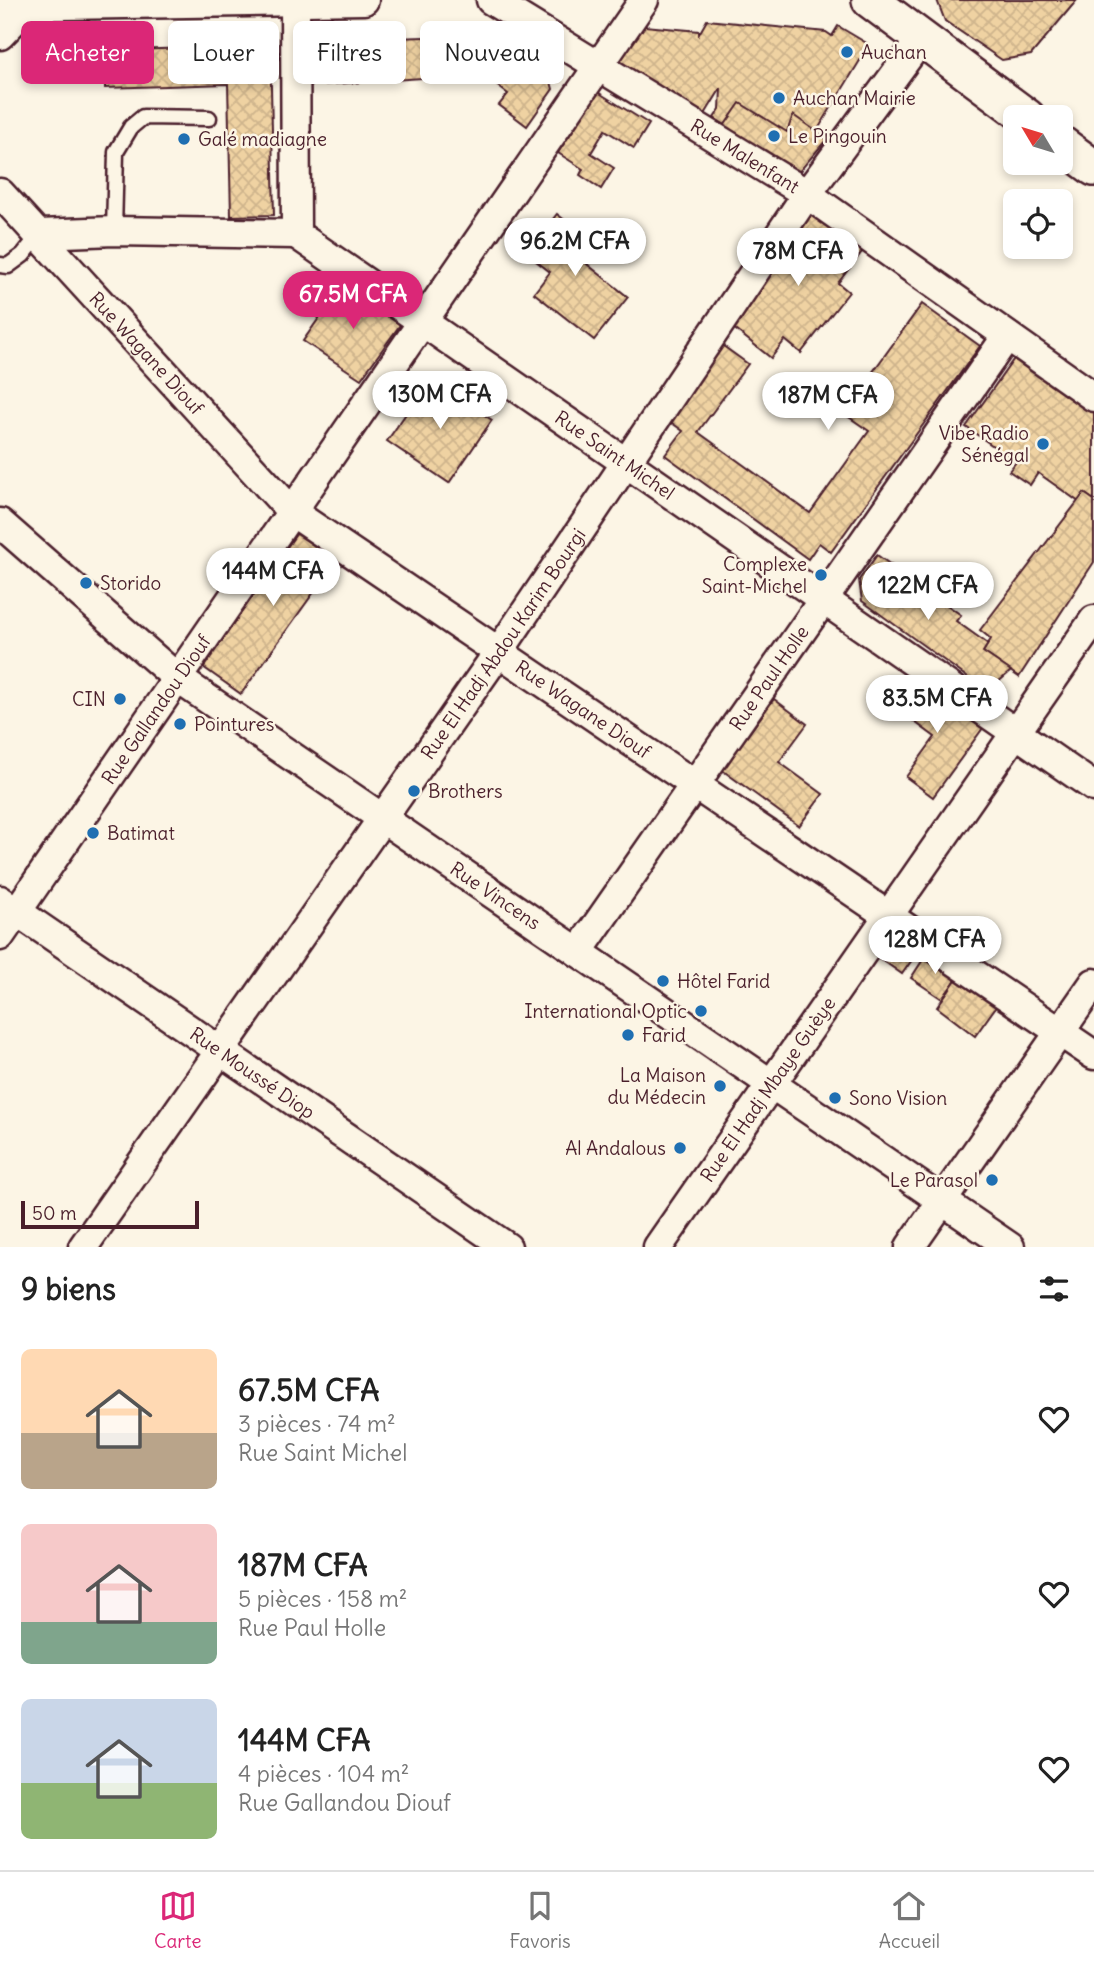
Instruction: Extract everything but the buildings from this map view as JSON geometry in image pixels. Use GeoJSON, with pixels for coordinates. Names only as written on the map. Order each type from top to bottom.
{"type":"FeatureCollection","features":[{"type":"Feature","properties":{"kind":"street"},"geometry":{"type":"LineString","coordinates":[[0,6],[60,2],[363,0]]}},
{"type":"Feature","properties":{"kind":"street","name":"Rue Malenfant"},"geometry":{"type":"LineString","coordinates":[[491,0],[807,194],[1094,397]]}},
{"type":"Feature","properties":{"kind":"street","name":"Rue Gallandou Diouf"},"geometry":{"type":"LineString","coordinates":[[0,936],[8,905],[177,678],[644,0]]}},
{"type":"Feature","properties":{"kind":"street"},"geometry":{"type":"LineString","coordinates":[[870,0],[1011,105]]}},
{"type":"Feature","properties":{"kind":"street"},"geometry":{"type":"LineString","coordinates":[[40,234],[114,231],[296,234],[295,1]]}},
{"type":"Feature","properties":{"kind":"street"},"geometry":{"type":"LineString","coordinates":[[0,35],[29,5]]}},
{"type":"Feature","properties":{"kind":"street","name":"Rue El Hadj Abdou Karim Bourgi"},"geometry":{"type":"LineString","coordinates":[[83,1247],[498,653],[807,194],[922,38]]}},
{"type":"Feature","properties":{"kind":"street"},"geometry":{"type":"LineString","coordinates":[[1073,153],[1094,168]]}},
{"type":"Feature","properties":{"kind":"street","name":"Rue Wagane Diouf"},"geometry":{"type":"LineString","coordinates":[[0,193],[292,512],[1094,1055]]}},
{"type":"Feature","properties":{"kind":"street","name":"Rue Saint Michel"},"geometry":{"type":"LineString","coordinates":[[296,234],[1094,787]]}},
{"type":"Feature","properties":{"kind":"street","name":"Rue Paul Holle"},"geometry":{"type":"LineString","coordinates":[[578,951],[1007,336]]}},
{"type":"Feature","properties":{"kind":"street","name":"Rue Vincens"},"geometry":{"type":"LineString","coordinates":[[0,523],[177,678],[1010,1247]]}},
{"type":"Feature","properties":{"kind":"street","name":"Rue El Hadj Mbaye Guèye"},"geometry":{"type":"LineString","coordinates":[[658,1247],[1094,620]]}},
{"type":"Feature","properties":{"kind":"street","name":"Rue Moussé Diop"},"geometry":{"type":"LineString","coordinates":[[8,905],[507,1247]]}},
{"type":"Feature","properties":{"kind":"street"},"geometry":{"type":"LineString","coordinates":[[910,1247],[1094,983]]}},
{"type":"Feature","properties":{"kind":"lane"},"geometry":{"type":"LineString","coordinates":[[114,231],[116,152],[131,127],[143,117],[209,118]]}},
{"type":"Feature","properties":{"kind":"lane"},"geometry":{"type":"LineString","coordinates":[[0,265],[8,266],[23,255],[40,234]]}},
{"type":"Feature","properties":{"kind":"place","name":"Auchan"},"geometry":{"type":"Point","coordinates":[847,52]}},
{"type":"Feature","properties":{"kind":"place","name":"Auchan Mairie"},"geometry":{"type":"Point","coordinates":[779,98]}},
{"type":"Feature","properties":{"kind":"place","name":"Le Pingouin"},"geometry":{"type":"Point","coordinates":[774,136]}},
{"type":"Feature","properties":{"kind":"place","name":"Galé madiagne"},"geometry":{"type":"Point","coordinates":[184,139]}},
{"type":"Feature","properties":{"kind":"place","name":"Vibe Radio Sénégal"},"geometry":{"type":"Point","coordinates":[1043,444]}},
{"type":"Feature","properties":{"kind":"place","name":"Complexe Saint-Michel"},"geometry":{"type":"Point","coordinates":[821,575]}},
{"type":"Feature","properties":{"kind":"place","name":"Storido"},"geometry":{"type":"Point","coordinates":[86,583]}},
{"type":"Feature","properties":{"kind":"place","name":"CIN"},"geometry":{"type":"Point","coordinates":[120,699]}},
{"type":"Feature","properties":{"kind":"place","name":"Pointures"},"geometry":{"type":"Point","coordinates":[180,724]}},
{"type":"Feature","properties":{"kind":"place","name":"Brothers"},"geometry":{"type":"Point","coordinates":[414,791]}},
{"type":"Feature","properties":{"kind":"place","name":"Batimat"},"geometry":{"type":"Point","coordinates":[93,833]}},
{"type":"Feature","properties":{"kind":"place","name":"Hôtel Farid"},"geometry":{"type":"Point","coordinates":[663,981]}},
{"type":"Feature","properties":{"kind":"place","name":"International Optic"},"geometry":{"type":"Point","coordinates":[701,1011]}},
{"type":"Feature","properties":{"kind":"place","name":"Farid"},"geometry":{"type":"Point","coordinates":[628,1035]}},
{"type":"Feature","properties":{"kind":"place","name":"La Maison du Médecin"},"geometry":{"type":"Point","coordinates":[720,1086]}},
{"type":"Feature","properties":{"kind":"place","name":"Sono Vision"},"geometry":{"type":"Point","coordinates":[835,1098]}},
{"type":"Feature","properties":{"kind":"place","name":"Al Andalous"},"geometry":{"type":"Point","coordinates":[680,1148]}},
{"type":"Feature","properties":{"kind":"place","name":"Le Parasol"},"geometry":{"type":"Point","coordinates":[992,1180]}}]}
